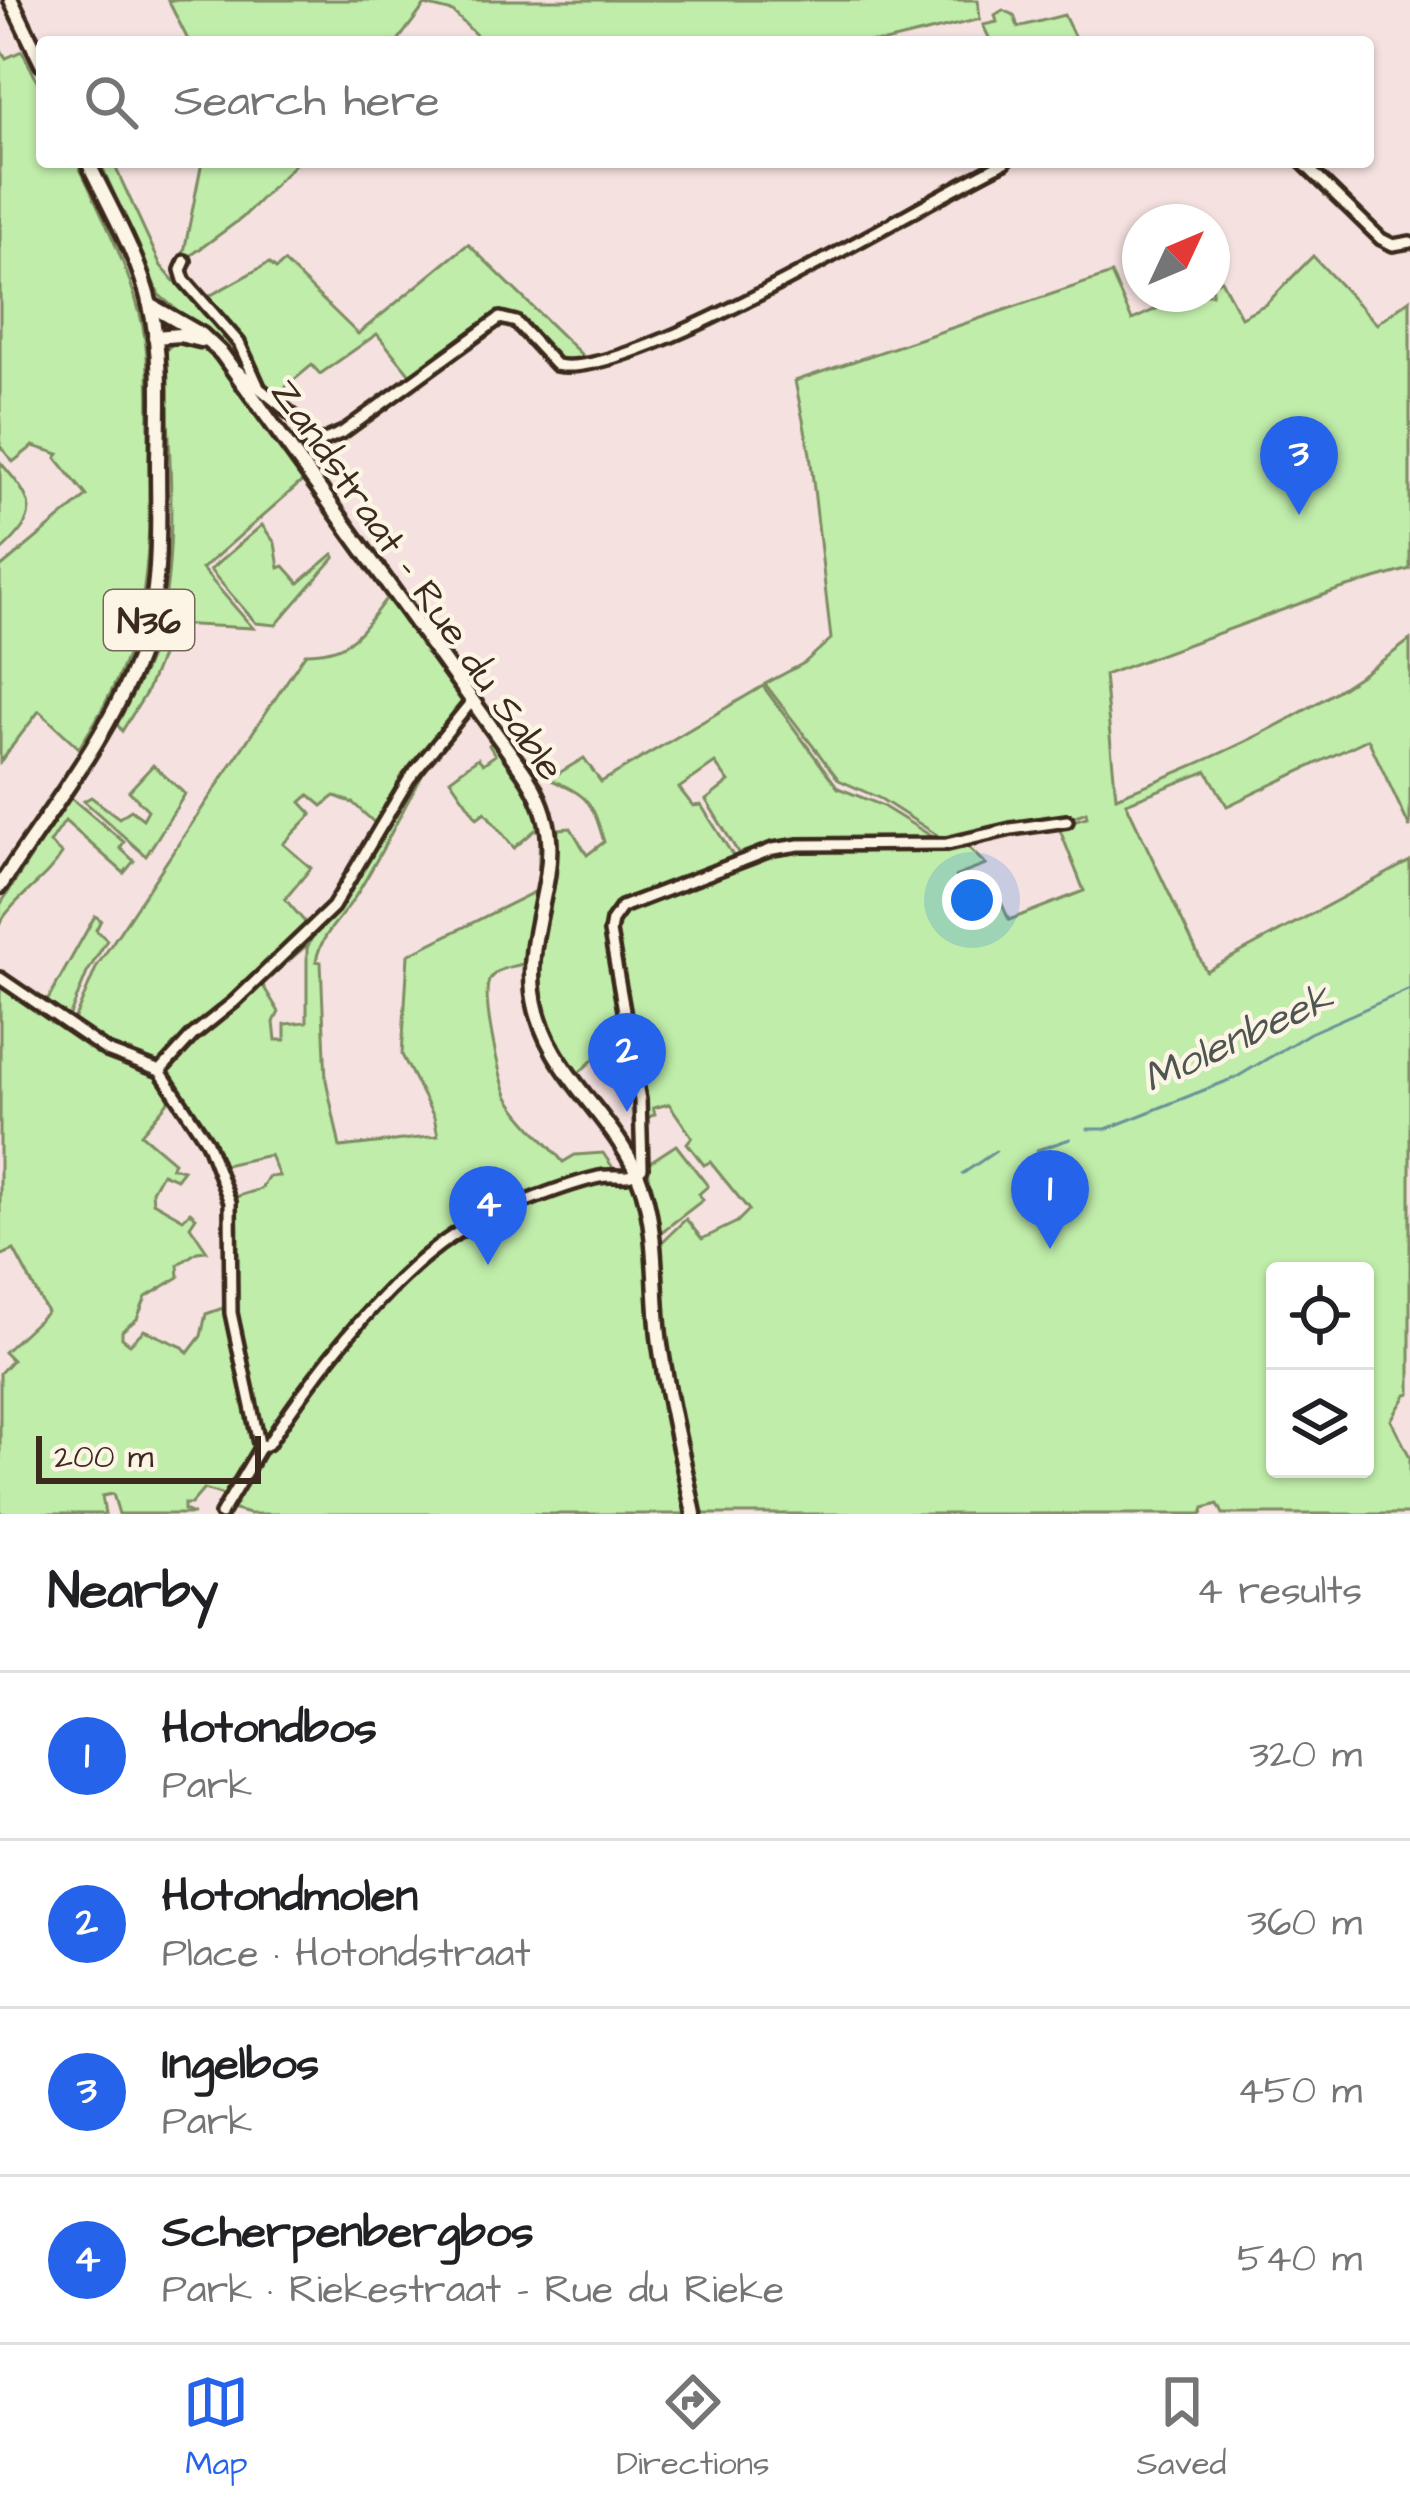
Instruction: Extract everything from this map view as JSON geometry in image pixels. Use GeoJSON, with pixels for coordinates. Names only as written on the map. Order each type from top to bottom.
{"type":"FeatureCollection","features":[{"type":"Feature","properties":{"kind":"main road"},"geometry":{"type":"LineString","coordinates":[[11,0],[36,52]]}},
{"type":"Feature","properties":{"kind":"main road","name":"N36"},"geometry":{"type":"LineString","coordinates":[[0,886],[106,722],[146,638],[157,572],[159,422],[150,305],[91,168]]}},
{"type":"Feature","properties":{"kind":"main road","name":"Zandstraat - Rue du Sable"},"geometry":{"type":"LineString","coordinates":[[150,305],[202,334],[230,365],[529,779],[550,829],[548,880],[533,969],[541,1030],[565,1073],[617,1141],[647,1206],[661,1349],[694,1514]]}},
{"type":"Feature","properties":{"kind":"main road","name":"Zandstraat - Rue du Sable"},"geometry":{"type":"LineString","coordinates":[[154,337],[169,334],[198,339],[230,365]]}},
{"type":"Feature","properties":{"kind":"street"},"geometry":{"type":"LineString","coordinates":[[311,446],[343,433],[500,318],[516,322],[556,365],[573,367],[626,352],[733,308],[994,168]]}},
{"type":"Feature","properties":{"kind":"street"},"geometry":{"type":"LineString","coordinates":[[1308,168],[1381,239],[1393,245],[1410,242]]}},
{"type":"Feature","properties":{"kind":"street"},"geometry":{"type":"LineString","coordinates":[[185,261],[184,280],[239,343],[259,385]]}},
{"type":"Feature","properties":{"kind":"street"},"geometry":{"type":"LineString","coordinates":[[230,365],[302,423],[311,446],[305,469]]}},
{"type":"Feature","properties":{"kind":"street"},"geometry":{"type":"LineString","coordinates":[[160,1071],[334,907],[409,778],[472,700]]}},
{"type":"Feature","properties":{"kind":"street"},"geometry":{"type":"LineString","coordinates":[[221,1514],[260,1448],[268,1444],[324,1363],[395,1286],[450,1238],[492,1216],[599,1177],[633,1176],[644,1162],[640,1100],[611,946],[616,913],[631,902],[773,849],[970,842],[1011,829],[1067,821]]}},
{"type":"Feature","properties":{"kind":"street"},"geometry":{"type":"LineString","coordinates":[[0,978],[107,1051],[160,1071],[207,1142],[230,1202],[231,1312],[260,1448]]}},
{"type":"Feature","properties":{"kind":"green space"},"geometry":{"type":"Polygon","coordinates":[[[168,0],[978,0],[980,19],[910,36],[477,36],[453,12],[425,5],[402,36],[186,36],[168,0]]]}},
{"type":"Feature","properties":{"kind":"green space"},"geometry":{"type":"Polygon","coordinates":[[[1003,10],[1014,15],[1018,27],[1064,15],[1074,36],[988,36],[983,25],[997,22],[995,15],[1003,10]]]}},
{"type":"Feature","properties":{"kind":"green space"},"geometry":{"type":"Polygon","coordinates":[[[0,48],[6,58],[22,51],[36,78],[36,168],[80,168],[134,294],[147,362],[149,528],[142,601],[133,636],[121,671],[79,748],[39,711],[0,762],[0,568],[87,496],[56,458],[59,454],[33,446],[13,462],[0,446],[0,48]]]}},
{"type":"Feature","properties":{"kind":"green space"},"geometry":{"type":"Polygon","coordinates":[[[103,168],[116,168],[161,266],[174,281],[179,279],[239,347],[251,374],[159,295],[103,168]]]}},
{"type":"Feature","properties":{"kind":"green space"},"geometry":{"type":"Polygon","coordinates":[[[201,168],[291,168],[242,218],[182,262],[201,168]]]}},
{"type":"Feature","properties":{"kind":"green space"},"geometry":{"type":"Polygon","coordinates":[[[468,244],[588,361],[559,363],[517,319],[503,315],[413,378],[377,334],[320,374],[312,365],[277,394],[266,384],[252,353],[204,299],[269,263],[276,269],[284,262],[358,334],[468,244]]]}},
{"type":"Feature","properties":{"kind":"green space"},"geometry":{"type":"Polygon","coordinates":[[[1313,256],[1377,324],[1410,299],[1410,569],[1337,590],[1104,675],[1116,797],[1269,730],[1340,689],[1410,640],[1410,828],[1368,739],[1227,806],[1207,771],[1126,803],[1206,971],[1410,861],[1410,1394],[1391,1420],[1410,1457],[1410,1514],[1223,1514],[1218,1504],[1204,1508],[1202,1514],[700,1514],[669,1361],[660,1244],[686,1219],[702,1239],[737,1222],[749,1210],[710,1162],[704,1165],[687,1143],[692,1137],[669,1104],[653,1108],[655,1114],[646,1119],[613,924],[626,908],[776,853],[968,847],[986,865],[956,876],[972,912],[1001,902],[1009,920],[1084,891],[1058,825],[1087,817],[1086,812],[948,842],[881,799],[839,780],[765,684],[804,663],[831,639],[810,454],[795,381],[1111,274],[1122,298],[1122,312],[1128,312],[1132,320],[1150,312],[1230,312],[1230,297],[1241,317],[1266,304],[1313,256]]]}},
{"type":"Feature","properties":{"kind":"green space"},"geometry":{"type":"Polygon","coordinates":[[[176,341],[196,343],[221,362],[306,478],[202,569],[253,628],[174,624],[146,693],[122,731],[117,724],[153,648],[166,591],[171,492],[165,361],[167,349],[176,341]]]}},
{"type":"Feature","properties":{"kind":"green space"},"geometry":{"type":"Polygon","coordinates":[[[0,462],[21,488],[29,508],[23,528],[0,552],[0,462]]]}},
{"type":"Feature","properties":{"kind":"green space"},"geometry":{"type":"Polygon","coordinates":[[[262,525],[275,543],[279,568],[284,566],[299,583],[333,554],[335,557],[276,625],[256,623],[210,570],[262,525]]]}},
{"type":"Feature","properties":{"kind":"green space"},"geometry":{"type":"Polygon","coordinates":[[[390,594],[466,702],[378,826],[353,803],[335,796],[322,806],[309,795],[301,802],[312,814],[283,844],[311,868],[285,899],[310,928],[307,945],[262,984],[279,1012],[274,1022],[276,1040],[285,1040],[285,1024],[307,1022],[307,948],[314,933],[407,788],[434,756],[316,961],[321,962],[326,1080],[340,1147],[438,1136],[434,1117],[402,1055],[408,955],[538,890],[540,828],[543,872],[523,964],[496,972],[488,987],[496,1056],[513,1106],[563,1162],[575,1155],[603,1153],[618,1175],[632,1175],[644,1217],[653,1329],[689,1514],[249,1514],[228,1508],[269,1444],[375,1313],[371,1309],[325,1361],[321,1359],[262,1443],[232,1304],[237,1226],[232,1198],[261,1189],[268,1177],[279,1176],[270,1155],[220,1166],[167,1076],[171,1057],[157,1067],[114,1053],[74,1020],[97,966],[306,653],[346,644],[390,594]]]}},
{"type":"Feature","properties":{"kind":"green space"},"geometry":{"type":"Polygon","coordinates":[[[763,686],[838,788],[881,805],[941,842],[797,843],[742,859],[706,800],[729,782],[715,763],[679,788],[693,806],[701,805],[732,854],[731,863],[611,911],[607,933],[626,1046],[604,1050],[574,1077],[544,1011],[541,982],[558,829],[571,828],[587,855],[604,842],[587,802],[549,779],[584,758],[601,782],[763,686]]]}},
{"type":"Feature","properties":{"kind":"green space"},"geometry":{"type":"Polygon","coordinates":[[[495,740],[516,771],[540,826],[514,848],[485,812],[477,818],[450,779],[478,758],[483,764],[495,755],[489,745],[495,740]]]}},
{"type":"Feature","properties":{"kind":"green space"},"geometry":{"type":"Polygon","coordinates":[[[153,765],[185,794],[146,856],[84,801],[91,797],[119,818],[131,810],[143,819],[148,810],[129,791],[153,765]]]}},
{"type":"Feature","properties":{"kind":"green space"},"geometry":{"type":"Polygon","coordinates":[[[70,797],[124,842],[120,848],[134,861],[124,873],[65,821],[50,843],[62,854],[0,923],[0,905],[70,797]]]}},
{"type":"Feature","properties":{"kind":"green space"},"geometry":{"type":"Polygon","coordinates":[[[95,916],[101,920],[96,930],[107,940],[70,1015],[64,1018],[45,1005],[95,916]]]}},
{"type":"Feature","properties":{"kind":"green space"},"geometry":{"type":"Polygon","coordinates":[[[0,982],[108,1054],[158,1076],[173,1096],[141,1134],[174,1162],[171,1167],[183,1170],[176,1179],[162,1173],[152,1191],[153,1202],[183,1219],[190,1212],[196,1217],[190,1226],[207,1251],[178,1265],[179,1277],[146,1297],[122,1338],[130,1344],[144,1330],[188,1353],[201,1336],[206,1314],[226,1307],[259,1447],[230,1497],[204,1489],[191,1504],[184,1504],[184,1510],[194,1514],[119,1514],[113,1494],[102,1496],[105,1514],[0,1514],[0,1373],[12,1360],[4,1352],[47,1312],[14,1250],[0,1256],[0,982]]]}},
{"type":"Feature","properties":{"kind":"green space"},"geometry":{"type":"Polygon","coordinates":[[[676,1145],[708,1186],[699,1194],[703,1200],[660,1233],[647,1164],[676,1145]]]}},
{"type":"Feature","properties":{"kind":"waterway","name":"Molenbeek"},"geometry":{"type":"LineString","coordinates":[[1088,1129],[1106,1129],[1237,1077],[1310,1033],[1410,989]]}},
{"type":"Feature","properties":{"kind":"waterway","name":"Molenbeek"},"geometry":{"type":"LineString","coordinates":[[1037,1150],[1070,1139]]}},
{"type":"Feature","properties":{"kind":"waterway","name":"Molenbeek"},"geometry":{"type":"LineString","coordinates":[[962,1174],[996,1151]]}},
{"type":"Feature","properties":{"kind":"place","name":"Ingelbos"},"geometry":{"type":"Point","coordinates":[1299,515]}},
{"type":"Feature","properties":{"kind":"place","name":"Hotondmolen"},"geometry":{"type":"Point","coordinates":[627,1112]}},
{"type":"Feature","properties":{"kind":"place","name":"Hotondbos"},"geometry":{"type":"Point","coordinates":[1050,1249]}},
{"type":"Feature","properties":{"kind":"place","name":"Scherpenbergbos"},"geometry":{"type":"Point","coordinates":[488,1265]}}]}
